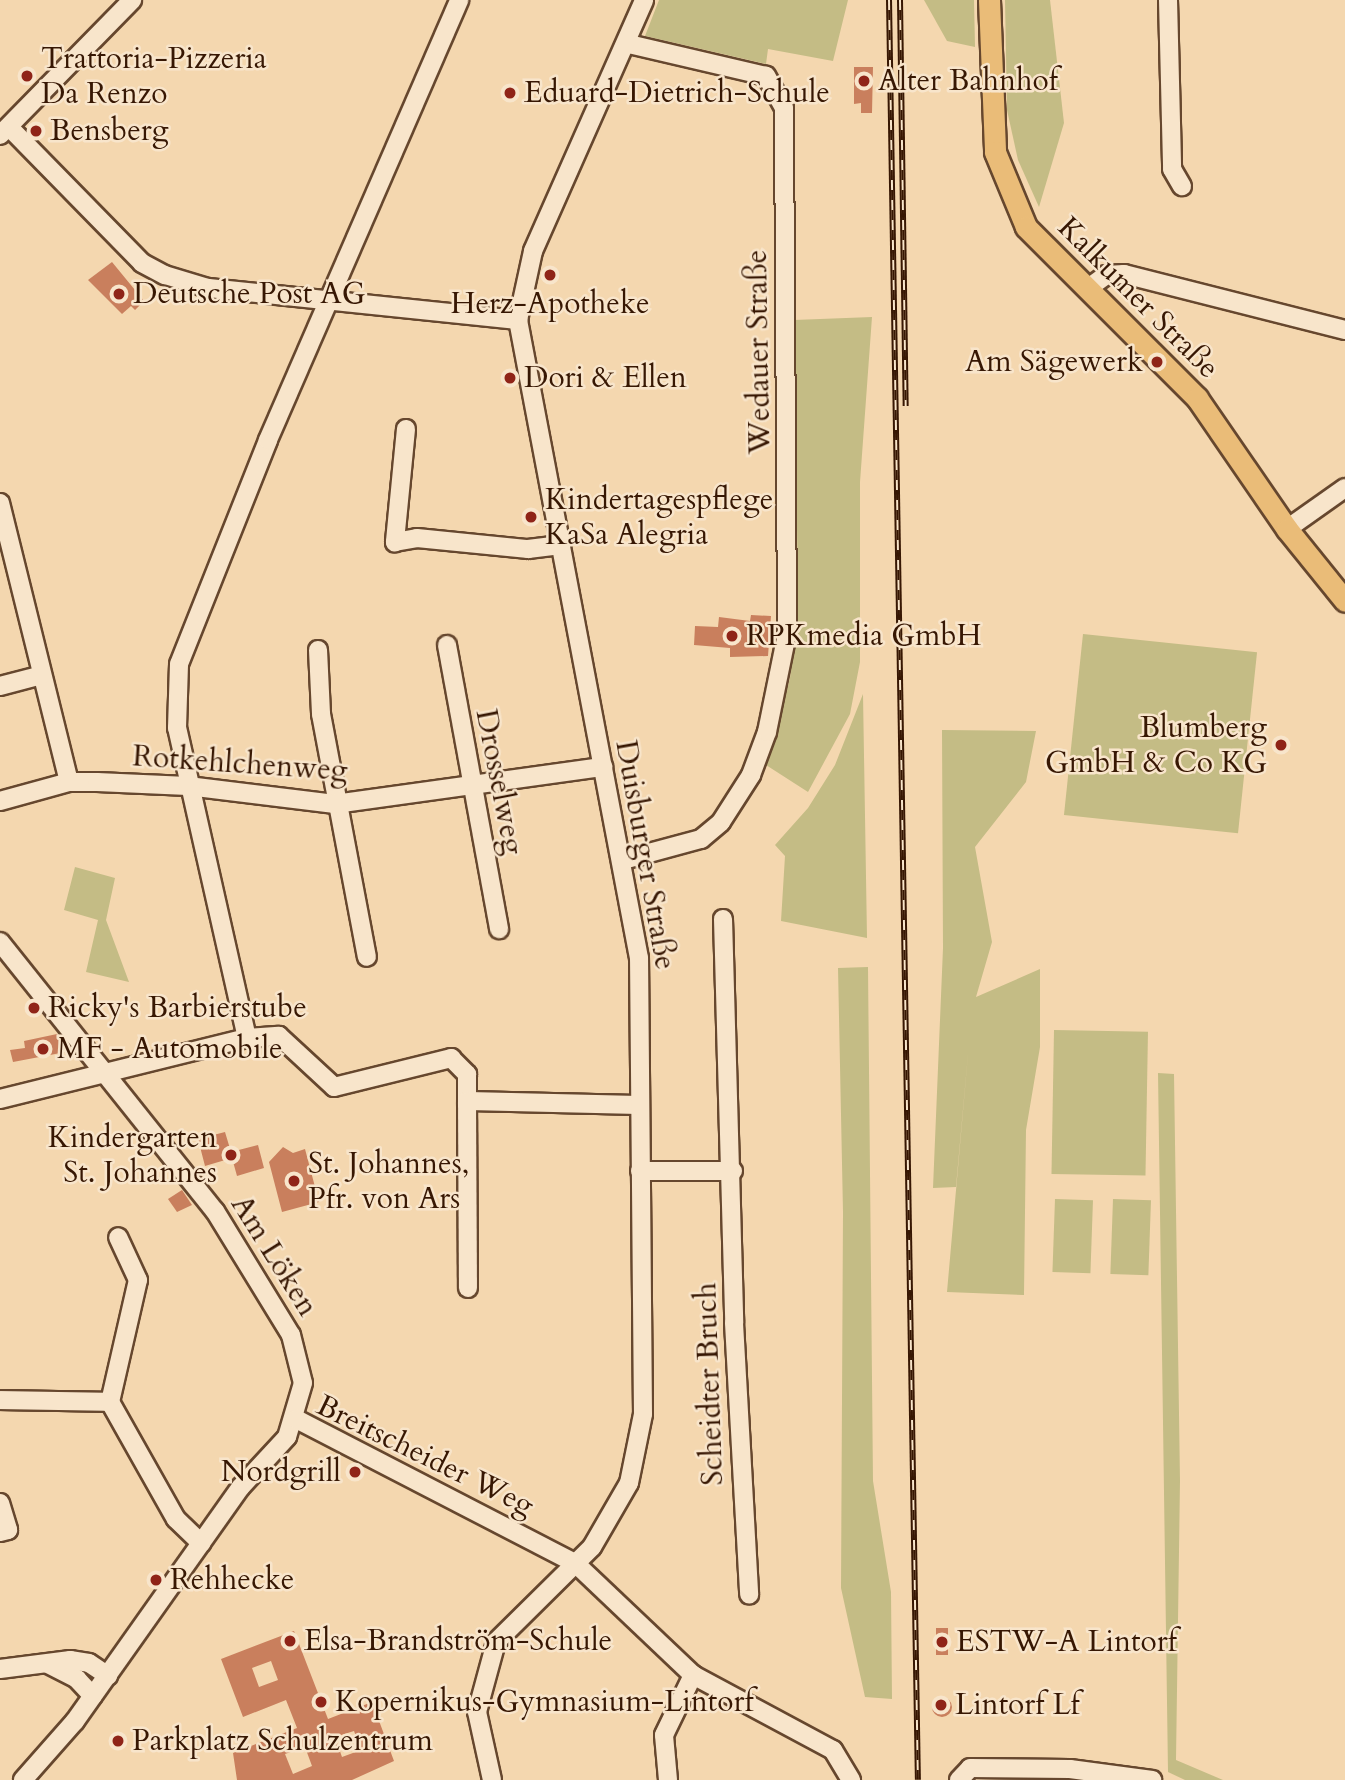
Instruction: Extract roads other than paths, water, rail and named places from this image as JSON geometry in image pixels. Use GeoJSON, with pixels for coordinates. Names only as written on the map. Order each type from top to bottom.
{"type":"FeatureCollection","features":[{"type":"Feature","properties":{"kind":"main road","name":"Kalkumer Straße"},"geometry":{"type":"LineString","coordinates":[[989,0],[991,124],[1001,176],[1026,227],[1198,398],[1287,529],[1345,601]]}},
{"type":"Feature","properties":{"kind":"street"},"geometry":{"type":"LineString","coordinates":[[132,0],[5,131],[142,263],[208,288],[518,320]]}},
{"type":"Feature","properties":{"kind":"street"},"geometry":{"type":"LineString","coordinates":[[247,1038],[177,728],[179,664],[328,299],[459,0]]}},
{"type":"Feature","properties":{"kind":"street","name":"Duisburger Straße"},"geometry":{"type":"LineString","coordinates":[[492,1780],[477,1712],[487,1666],[514,1618],[575,1563],[618,1504],[641,1440],[639,958],[623,860],[559,545],[518,320],[533,251],[628,44],[644,0]]}},
{"type":"Feature","properties":{"kind":"street"},"geometry":{"type":"LineString","coordinates":[[1168,0],[1172,169],[1182,186]]}},
{"type":"Feature","properties":{"kind":"street","name":"Wedauer Straße"},"geometry":{"type":"LineString","coordinates":[[623,860],[701,839],[721,822],[751,775],[767,732],[787,634],[784,108],[766,76],[628,44]]}},
{"type":"Feature","properties":{"kind":"street"},"geometry":{"type":"LineString","coordinates":[[1087,289],[1107,275],[1124,274],[1345,330]]}},
{"type":"Feature","properties":{"kind":"street"},"geometry":{"type":"LineString","coordinates":[[406,429],[395,542],[417,538],[528,549],[559,545]]}},
{"type":"Feature","properties":{"kind":"street"},"geometry":{"type":"LineString","coordinates":[[1287,529],[1345,488]]}},
{"type":"Feature","properties":{"kind":"street"},"geometry":{"type":"LineString","coordinates":[[0,503],[69,782]]}},
{"type":"Feature","properties":{"kind":"street","name":"Drosselweg"},"geometry":{"type":"LineString","coordinates":[[447,645],[471,789],[499,929]]}},
{"type":"Feature","properties":{"kind":"street"},"geometry":{"type":"LineString","coordinates":[[318,650],[318,695],[335,804],[367,957]]}},
{"type":"Feature","properties":{"kind":"street"},"geometry":{"type":"LineString","coordinates":[[0,686],[42,675]]}},
{"type":"Feature","properties":{"kind":"street","name":"Rotkehlchenweg"},"geometry":{"type":"LineString","coordinates":[[0,801],[69,782],[188,786],[335,804],[471,789],[603,767]]}},
{"type":"Feature","properties":{"kind":"street","name":"Scheidter Bruch"},"geometry":{"type":"LineString","coordinates":[[723,919],[733,1171],[734,1323],[749,1595]]}},
{"type":"Feature","properties":{"kind":"street","name":"Am Löken"},"geometry":{"type":"LineString","coordinates":[[0,942],[107,1072],[215,1211],[291,1335],[303,1383],[296,1419]]}},
{"type":"Feature","properties":{"kind":"street"},"geometry":{"type":"LineString","coordinates":[[0,1099],[247,1038],[279,1036],[334,1087],[450,1058],[467,1074],[468,1288]]}},
{"type":"Feature","properties":{"kind":"street"},"geometry":{"type":"LineString","coordinates":[[467,1101],[640,1105]]}},
{"type":"Feature","properties":{"kind":"street"},"geometry":{"type":"LineString","coordinates":[[640,1171],[733,1171]]}},
{"type":"Feature","properties":{"kind":"street"},"geometry":{"type":"LineString","coordinates":[[118,1237],[138,1280],[110,1402],[176,1519],[201,1543]]}},
{"type":"Feature","properties":{"kind":"street"},"geometry":{"type":"LineString","coordinates":[[0,1400],[110,1402]]}},
{"type":"Feature","properties":{"kind":"street","name":"Breitscheider Weg"},"geometry":{"type":"LineString","coordinates":[[23,1780],[93,1696],[201,1543],[296,1419],[575,1563],[693,1675],[833,1750],[851,1780]]}},
{"type":"Feature","properties":{"kind":"street"},"geometry":{"type":"LineString","coordinates":[[0,1503],[8,1530],[0,1532]]}},
{"type":"Feature","properties":{"kind":"street"},"geometry":{"type":"LineString","coordinates":[[0,1669],[89,1663],[108,1676]]}},
{"type":"Feature","properties":{"kind":"street"},"geometry":{"type":"LineString","coordinates":[[48,1664],[78,1679],[93,1696]]}},
{"type":"Feature","properties":{"kind":"street"},"geometry":{"type":"LineString","coordinates":[[668,1780],[664,1735],[693,1675]]}},
{"type":"Feature","properties":{"kind":"street"},"geometry":{"type":"LineString","coordinates":[[960,1777],[970,1768],[1070,1769],[1152,1780]]}},
{"type":"Feature","properties":{"kind":"railway"},"geometry":{"type":"LineString","coordinates":[[889,0],[918,1780]]}},
{"type":"Feature","properties":{"kind":"railway"},"geometry":{"type":"LineString","coordinates":[[900,0],[906,406]]}},
{"type":"Feature","properties":{"kind":"place","name":"Trattoria-Pizzeria Da Renzo"},"geometry":{"type":"Point","coordinates":[27,76]}},
{"type":"Feature","properties":{"kind":"place","name":"Alter Bahnhof"},"geometry":{"type":"Point","coordinates":[864,81]}},
{"type":"Feature","properties":{"kind":"place","name":"Eduard-Dietrich-Schule"},"geometry":{"type":"Point","coordinates":[510,93]}},
{"type":"Feature","properties":{"kind":"place","name":"Bensberg"},"geometry":{"type":"Point","coordinates":[36,131]}},
{"type":"Feature","properties":{"kind":"place","name":"Herz-Apotheke"},"geometry":{"type":"Point","coordinates":[550,275]}},
{"type":"Feature","properties":{"kind":"place","name":"Deutsche Post AG"},"geometry":{"type":"Point","coordinates":[119,294]}},
{"type":"Feature","properties":{"kind":"place","name":"Am Sägewerk"},"geometry":{"type":"Point","coordinates":[1157,362]}},
{"type":"Feature","properties":{"kind":"place","name":"Dori & Ellen"},"geometry":{"type":"Point","coordinates":[510,378]}},
{"type":"Feature","properties":{"kind":"place","name":"Kindertagespflege KaSa Alegria"},"geometry":{"type":"Point","coordinates":[531,517]}},
{"type":"Feature","properties":{"kind":"place","name":"RPKmedia GmbH"},"geometry":{"type":"Point","coordinates":[732,636]}},
{"type":"Feature","properties":{"kind":"place","name":"Blumberg GmbH & Co KG"},"geometry":{"type":"Point","coordinates":[1281,745]}},
{"type":"Feature","properties":{"kind":"place","name":"Ricky's Barbierstube"},"geometry":{"type":"Point","coordinates":[34,1008]}},
{"type":"Feature","properties":{"kind":"place","name":"MF - Automobile"},"geometry":{"type":"Point","coordinates":[43,1049]}},
{"type":"Feature","properties":{"kind":"place","name":"Kindergarten St. Johannes"},"geometry":{"type":"Point","coordinates":[231,1155]}},
{"type":"Feature","properties":{"kind":"place","name":"St. Johannes, Pfr. von Ars"},"geometry":{"type":"Point","coordinates":[294,1181]}},
{"type":"Feature","properties":{"kind":"place","name":"Nordgrill"},"geometry":{"type":"Point","coordinates":[355,1472]}},
{"type":"Feature","properties":{"kind":"place","name":"Rehhecke"},"geometry":{"type":"Point","coordinates":[156,1580]}},
{"type":"Feature","properties":{"kind":"place","name":"Elsa-Brandström-Schule"},"geometry":{"type":"Point","coordinates":[290,1641]}},
{"type":"Feature","properties":{"kind":"place","name":"ESTW-A Lintorf"},"geometry":{"type":"Point","coordinates":[942,1642]}},
{"type":"Feature","properties":{"kind":"place","name":"Kopernikus-Gymnasium-Lintorf"},"geometry":{"type":"Point","coordinates":[321,1702]}},
{"type":"Feature","properties":{"kind":"place","name":"Lintorf Lf"},"geometry":{"type":"Point","coordinates":[941,1705]}},
{"type":"Feature","properties":{"kind":"place","name":"Parkplatz Schulzentrum"},"geometry":{"type":"Point","coordinates":[118,1741]}}]}
